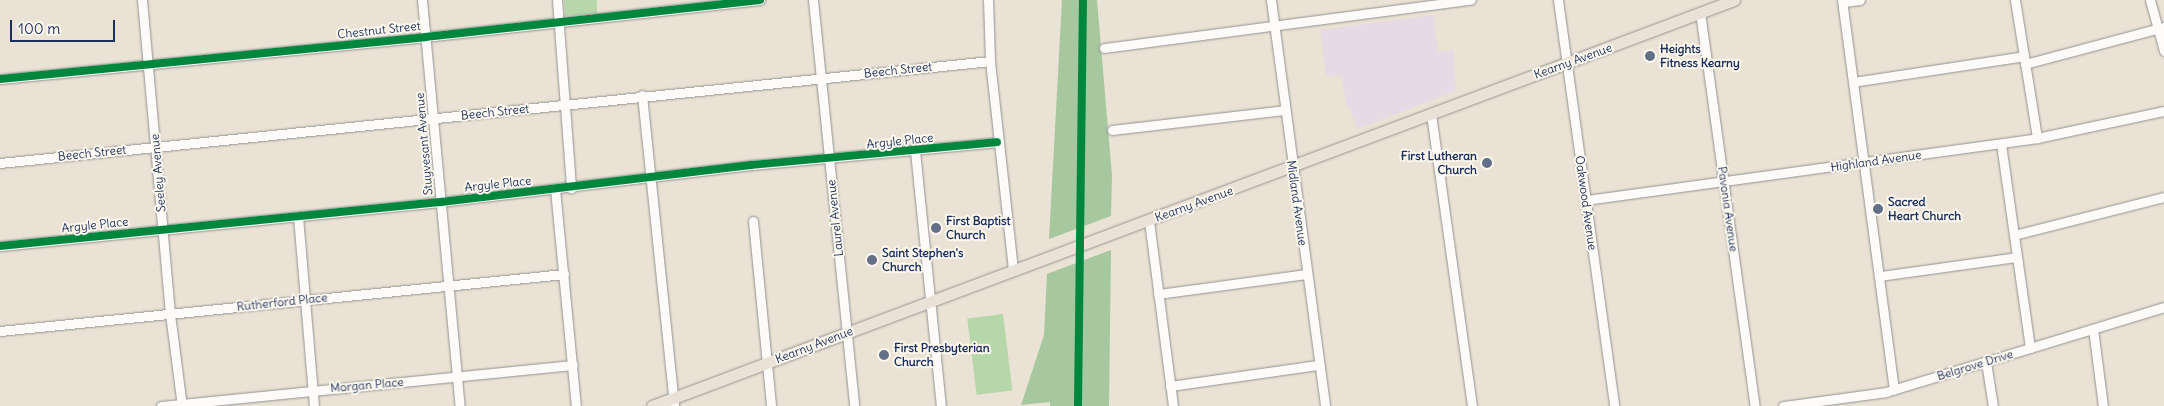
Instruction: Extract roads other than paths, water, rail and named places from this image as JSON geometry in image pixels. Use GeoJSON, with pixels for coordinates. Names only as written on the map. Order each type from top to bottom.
{"type":"FeatureCollection","features":[{"type":"Feature","properties":{"kind":"main road","name":"Kearny Avenue"},"geometry":{"type":"LineString","coordinates":[[652,406],[674,402],[846,332],[1149,221],[1734,0]]}},
{"type":"Feature","properties":{"kind":"street","name":"Seeley Avenue"},"geometry":{"type":"LineString","coordinates":[[142,0],[170,314],[182,405]]}},
{"type":"Feature","properties":{"kind":"street","name":"Stuyvesant Avenue"},"geometry":{"type":"LineString","coordinates":[[422,0],[460,406]]}},
{"type":"Feature","properties":{"kind":"street"},"geometry":{"type":"LineString","coordinates":[[556,0],[566,104],[571,188]]}},
{"type":"Feature","properties":{"kind":"street","name":"Chestnut Street"},"geometry":{"type":"LineString","coordinates":[[0,80],[425,37],[760,0]]}},
{"type":"Feature","properties":{"kind":"street","name":"Laurel Avenue"},"geometry":{"type":"LineString","coordinates":[[813,0],[854,406]]}},
{"type":"Feature","properties":{"kind":"street"},"geometry":{"type":"LineString","coordinates":[[988,0],[990,61],[997,142],[1013,270]]}},
{"type":"Feature","properties":{"kind":"street","name":"Midland Avenue"},"geometry":{"type":"LineString","coordinates":[[1271,0],[1324,406]]}},
{"type":"Feature","properties":{"kind":"street"},"geometry":{"type":"LineString","coordinates":[[1104,48],[1471,0]]}},
{"type":"Feature","properties":{"kind":"street","name":"Oakwood Avenue"},"geometry":{"type":"LineString","coordinates":[[1558,0],[1614,406]]}},
{"type":"Feature","properties":{"kind":"street"},"geometry":{"type":"LineString","coordinates":[[1860,0],[1842,1],[1894,390]]}},
{"type":"Feature","properties":{"kind":"street"},"geometry":{"type":"LineString","coordinates":[[2014,0],[2037,138]]}},
{"type":"Feature","properties":{"kind":"street"},"geometry":{"type":"LineString","coordinates":[[2150,0],[2161,28],[2164,51]]}},
{"type":"Feature","properties":{"kind":"street","name":"Pavonia Avenue"},"geometry":{"type":"LineString","coordinates":[[1700,12],[1755,406]]}},
{"type":"Feature","properties":{"kind":"street"},"geometry":{"type":"LineString","coordinates":[[1853,82],[2024,60],[2161,28]]}},
{"type":"Feature","properties":{"kind":"street","name":"Beech Street"},"geometry":{"type":"LineString","coordinates":[[0,163],[433,119],[642,95],[990,61]]}},
{"type":"Feature","properties":{"kind":"street"},"geometry":{"type":"LineString","coordinates":[[642,95],[674,402]]}},
{"type":"Feature","properties":{"kind":"street"},"geometry":{"type":"LineString","coordinates":[[1112,130],[1284,110]]}},
{"type":"Feature","properties":{"kind":"street","name":"Highland Avenue"},"geometry":{"type":"LineString","coordinates":[[1586,200],[2001,144],[2164,111]]}},
{"type":"Feature","properties":{"kind":"street"},"geometry":{"type":"LineString","coordinates":[[1431,114],[1472,406]]}},
{"type":"Feature","properties":{"kind":"street","name":"Argyle Place"},"geometry":{"type":"LineString","coordinates":[[0,246],[555,190],[751,165],[830,160],[997,142]]}},
{"type":"Feature","properties":{"kind":"street"},"geometry":{"type":"LineString","coordinates":[[2001,144],[2030,348]]}},
{"type":"Feature","properties":{"kind":"street"},"geometry":{"type":"LineString","coordinates":[[915,151],[941,406]]}},
{"type":"Feature","properties":{"kind":"street"},"geometry":{"type":"LineString","coordinates":[[555,190],[576,406]]}},
{"type":"Feature","properties":{"kind":"street"},"geometry":{"type":"LineString","coordinates":[[2014,234],[2164,196]]}},
{"type":"Feature","properties":{"kind":"street"},"geometry":{"type":"LineString","coordinates":[[298,216],[314,406]]}},
{"type":"Feature","properties":{"kind":"street"},"geometry":{"type":"LineString","coordinates":[[753,221],[771,406]]}},
{"type":"Feature","properties":{"kind":"street"},"geometry":{"type":"LineString","coordinates":[[1149,221],[1173,406]]}},
{"type":"Feature","properties":{"kind":"street"},"geometry":{"type":"LineString","coordinates":[[1880,276],[2017,257]]}},
{"type":"Feature","properties":{"kind":"street","name":"Rutherford Place"},"geometry":{"type":"LineString","coordinates":[[0,331],[564,274]]}},
{"type":"Feature","properties":{"kind":"street"},"geometry":{"type":"LineString","coordinates":[[1158,294],[1306,274]]}},
{"type":"Feature","properties":{"kind":"street","name":"Belgrove Drive"},"geometry":{"type":"LineString","coordinates":[[1783,406],[1894,390],[2164,307]]}},
{"type":"Feature","properties":{"kind":"street"},"geometry":{"type":"LineString","coordinates":[[2093,329],[2104,406]]}},
{"type":"Feature","properties":{"kind":"street"},"geometry":{"type":"LineString","coordinates":[[1986,362],[1993,406]]}},
{"type":"Feature","properties":{"kind":"street"},"geometry":{"type":"LineString","coordinates":[[1170,386],[1318,365]]}},
{"type":"Feature","properties":{"kind":"street","name":"Morgan Place"},"geometry":{"type":"LineString","coordinates":[[161,406],[573,366]]}},
{"type":"Feature","properties":{"kind":"place","name":"Heights Fitness Kearny"},"geometry":{"type":"Point","coordinates":[1650,56]}},
{"type":"Feature","properties":{"kind":"place","name":"First Lutheran Church"},"geometry":{"type":"Point","coordinates":[1487,163]}},
{"type":"Feature","properties":{"kind":"place","name":"Sacred Heart Church"},"geometry":{"type":"Point","coordinates":[1878,209]}},
{"type":"Feature","properties":{"kind":"place","name":"First Baptist Church"},"geometry":{"type":"Point","coordinates":[936,228]}},
{"type":"Feature","properties":{"kind":"place","name":"Saint Stephen's Church"},"geometry":{"type":"Point","coordinates":[872,260]}},
{"type":"Feature","properties":{"kind":"place","name":"First Presbyterian Church"},"geometry":{"type":"Point","coordinates":[884,355]}}]}
